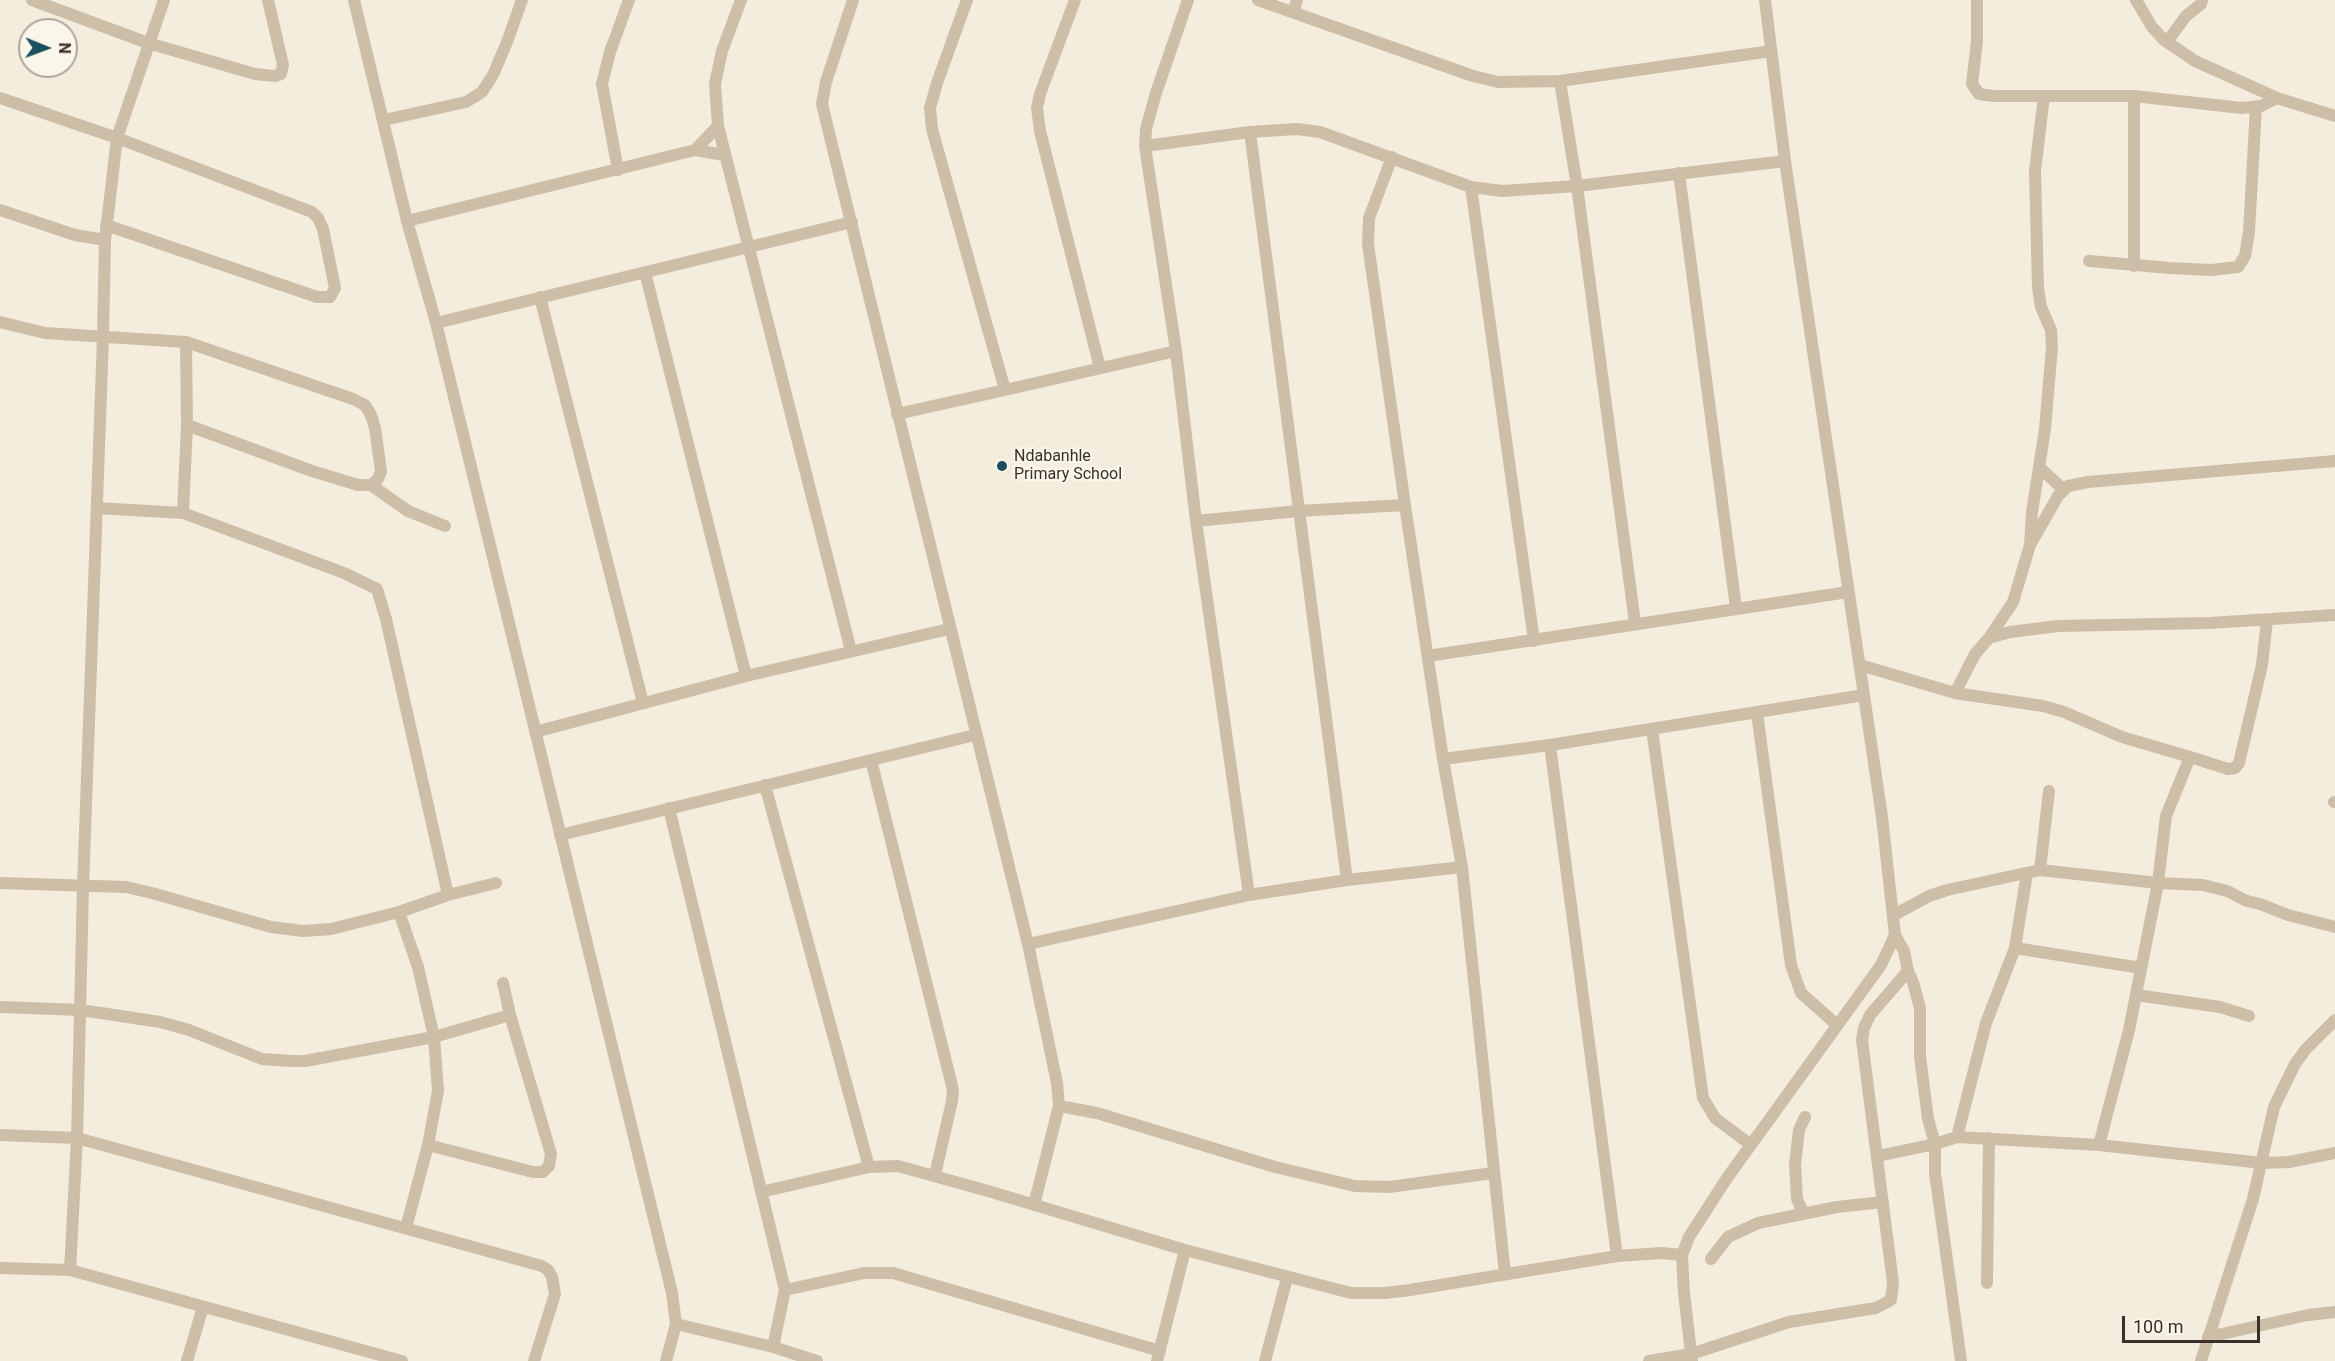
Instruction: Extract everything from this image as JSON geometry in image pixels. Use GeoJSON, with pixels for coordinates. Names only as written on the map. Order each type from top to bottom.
{"type":"FeatureCollection","features":[{"type":"Feature","properties":{"kind":"street"},"geometry":{"type":"LineString","coordinates":[[32,0],[148,43],[255,74],[277,76],[282,72],[282,58],[268,0]]}},
{"type":"Feature","properties":{"kind":"street"},"geometry":{"type":"LineString","coordinates":[[70,1270],[77,1138],[83,887],[106,225],[117,138],[164,0]]}},
{"type":"Feature","properties":{"kind":"street"},"geometry":{"type":"LineString","coordinates":[[354,0],[407,221],[436,323],[672,1293],[676,1324],[666,1361]]}},
{"type":"Feature","properties":{"kind":"street"},"geometry":{"type":"LineString","coordinates":[[384,120],[466,102],[482,92],[493,75],[522,0]]}},
{"type":"Feature","properties":{"kind":"street"},"geometry":{"type":"LineString","coordinates":[[618,170],[602,84],[610,52],[629,0]]}},
{"type":"Feature","properties":{"kind":"street"},"geometry":{"type":"LineString","coordinates":[[741,0],[722,51],[715,84],[718,126],[723,155],[851,651]]}},
{"type":"Feature","properties":{"kind":"street"},"geometry":{"type":"LineString","coordinates":[[853,0],[826,82],[822,104],[825,124],[852,222],[975,735],[1028,944],[1057,1083],[1059,1106],[1034,1205]]}},
{"type":"Feature","properties":{"kind":"street"},"geometry":{"type":"LineString","coordinates":[[967,0],[930,108],[932,129],[1005,390]]}},
{"type":"Feature","properties":{"kind":"street"},"geometry":{"type":"LineString","coordinates":[[1075,0],[1040,94],[1037,108],[1040,131],[1100,368]]}},
{"type":"Feature","properties":{"kind":"street"},"geometry":{"type":"LineString","coordinates":[[1188,0],[1156,93],[1146,129],[1145,146],[1176,351],[1196,522],[1249,895]]}},
{"type":"Feature","properties":{"kind":"street"},"geometry":{"type":"LineString","coordinates":[[1258,0],[1295,6],[1473,76],[1498,82],[1560,81],[1771,51]]}},
{"type":"Feature","properties":{"kind":"street"},"geometry":{"type":"LineString","coordinates":[[1765,0],[1785,161],[1860,664],[1895,935],[1904,951],[1920,1008],[1920,1056],[1928,1119],[1935,1144],[1935,1173],[1961,1361]]}},
{"type":"Feature","properties":{"kind":"street"},"geometry":{"type":"LineString","coordinates":[[1977,0],[1977,41],[1972,84],[1974,89],[1983,95],[2134,96],[2222,107],[2256,107],[2277,98]]}},
{"type":"Feature","properties":{"kind":"street"},"geometry":{"type":"LineString","coordinates":[[2136,0],[2152,27],[2167,42],[2195,61],[2277,98],[2335,116]]}},
{"type":"Feature","properties":{"kind":"street"},"geometry":{"type":"LineString","coordinates":[[2167,42],[2186,16],[2201,4],[2202,0]]}},
{"type":"Feature","properties":{"kind":"street"},"geometry":{"type":"LineString","coordinates":[[1560,81],[1577,186],[1635,623]]}},
{"type":"Feature","properties":{"kind":"street"},"geometry":{"type":"LineString","coordinates":[[2030,545],[2052,347],[2051,330],[2041,307],[2038,288],[2035,171],[2044,96]]}},
{"type":"Feature","properties":{"kind":"street"},"geometry":{"type":"LineString","coordinates":[[2134,96],[2134,266]]}},
{"type":"Feature","properties":{"kind":"street"},"geometry":{"type":"LineString","coordinates":[[0,98],[117,138],[312,212],[323,229],[335,288],[330,297],[317,297],[106,225]]}},
{"type":"Feature","properties":{"kind":"street"},"geometry":{"type":"LineString","coordinates":[[2089,261],[2211,270],[2238,267],[2247,249],[2249,232],[2256,107]]}},
{"type":"Feature","properties":{"kind":"street"},"geometry":{"type":"LineString","coordinates":[[695,150],[718,126]]}},
{"type":"Feature","properties":{"kind":"street"},"geometry":{"type":"LineString","coordinates":[[1145,146],[1250,132],[1297,129],[1320,132],[1472,187],[1502,191],[1577,186],[1785,161]]}},
{"type":"Feature","properties":{"kind":"street"},"geometry":{"type":"LineString","coordinates":[[1250,132],[1347,880]]}},
{"type":"Feature","properties":{"kind":"street"},"geometry":{"type":"LineString","coordinates":[[407,221],[695,150],[723,155]]}},
{"type":"Feature","properties":{"kind":"street"},"geometry":{"type":"LineString","coordinates":[[1392,157],[1373,206],[1368,232],[1405,505],[1443,759],[1462,867],[1505,1274]]}},
{"type":"Feature","properties":{"kind":"street"},"geometry":{"type":"LineString","coordinates":[[1679,173],[1736,609]]}},
{"type":"Feature","properties":{"kind":"street"},"geometry":{"type":"LineString","coordinates":[[1472,187],[1534,641]]}},
{"type":"Feature","properties":{"kind":"street"},"geometry":{"type":"LineString","coordinates":[[0,210],[75,235],[105,240]]}},
{"type":"Feature","properties":{"kind":"street"},"geometry":{"type":"LineString","coordinates":[[436,323],[852,222]]}},
{"type":"Feature","properties":{"kind":"street"},"geometry":{"type":"LineString","coordinates":[[645,272],[746,676]]}},
{"type":"Feature","properties":{"kind":"street"},"geometry":{"type":"LineString","coordinates":[[540,297],[643,703]]}},
{"type":"Feature","properties":{"kind":"street"},"geometry":{"type":"LineString","coordinates":[[0,322],[45,333],[186,342],[353,399],[364,405],[375,428],[381,471],[378,479],[371,485]]}},
{"type":"Feature","properties":{"kind":"street"},"geometry":{"type":"LineString","coordinates":[[183,513],[187,425],[186,342]]}},
{"type":"Feature","properties":{"kind":"street"},"geometry":{"type":"LineString","coordinates":[[897,414],[1176,351]]}},
{"type":"Feature","properties":{"kind":"street"},"geometry":{"type":"LineString","coordinates":[[187,425],[312,471],[358,484],[371,485],[408,511],[445,526]]}},
{"type":"Feature","properties":{"kind":"street"},"geometry":{"type":"LineString","coordinates":[[1955,693],[1975,654],[1989,638],[2013,602],[2030,545],[2058,496],[2068,486],[2088,482],[2335,461]]}},
{"type":"Feature","properties":{"kind":"street"},"geometry":{"type":"LineString","coordinates":[[2040,468],[2064,489]]}},
{"type":"Feature","properties":{"kind":"street"},"geometry":{"type":"LineString","coordinates":[[1196,522],[1405,505]]}},
{"type":"Feature","properties":{"kind":"street"},"geometry":{"type":"LineString","coordinates":[[97,508],[183,513],[344,573],[377,589],[386,619],[448,895]]}},
{"type":"Feature","properties":{"kind":"street"},"geometry":{"type":"LineString","coordinates":[[1428,656],[1848,592]]}},
{"type":"Feature","properties":{"kind":"street"},"geometry":{"type":"LineString","coordinates":[[1989,638],[2025,629],[2058,626],[2210,623],[2335,615]]}},
{"type":"Feature","properties":{"kind":"street"},"geometry":{"type":"LineString","coordinates":[[1860,664],[1955,693],[2043,706],[2064,712],[2122,737],[2228,769],[2235,768],[2239,764],[2262,665],[2267,620]]}},
{"type":"Feature","properties":{"kind":"street"},"geometry":{"type":"LineString","coordinates":[[535,732],[746,676],[949,628]]}},
{"type":"Feature","properties":{"kind":"street"},"geometry":{"type":"LineString","coordinates":[[1443,759],[1550,745],[1864,695]]}},
{"type":"Feature","properties":{"kind":"street"},"geometry":{"type":"LineString","coordinates":[[1757,713],[1791,965],[1801,993],[1838,1025]]}},
{"type":"Feature","properties":{"kind":"street"},"geometry":{"type":"LineString","coordinates":[[1652,729],[1703,1098],[1715,1118],[1752,1145]]}},
{"type":"Feature","properties":{"kind":"street"},"geometry":{"type":"LineString","coordinates":[[560,835],[975,735]]}},
{"type":"Feature","properties":{"kind":"street"},"geometry":{"type":"LineString","coordinates":[[1550,745],[1617,1256]]}},
{"type":"Feature","properties":{"kind":"street"},"geometry":{"type":"LineString","coordinates":[[2099,1145],[2129,1030],[2158,883],[2166,816],[2190,757]]}},
{"type":"Feature","properties":{"kind":"street"},"geometry":{"type":"LineString","coordinates":[[872,760],[953,1090],[935,1175]]}},
{"type":"Feature","properties":{"kind":"street"},"geometry":{"type":"LineString","coordinates":[[765,785],[869,1167]]}},
{"type":"Feature","properties":{"kind":"street"},"geometry":{"type":"LineString","coordinates":[[2040,870],[2049,791]]}},
{"type":"Feature","properties":{"kind":"street"},"geometry":{"type":"LineString","coordinates":[[669,808],[785,1290],[773,1347]]}},
{"type":"Feature","properties":{"kind":"street"},"geometry":{"type":"LineString","coordinates":[[1028,944],[1249,895],[1347,880],[1462,867]]}},
{"type":"Feature","properties":{"kind":"street"},"geometry":{"type":"LineString","coordinates":[[1894,915],[1929,896],[1947,890],[2040,870],[2158,883],[2203,885],[2288,915],[2335,927]]}},
{"type":"Feature","properties":{"kind":"street"},"geometry":{"type":"LineString","coordinates":[[1957,1137],[1986,1023],[2015,948],[2027,873]]}},
{"type":"Feature","properties":{"kind":"street"},"geometry":{"type":"LineString","coordinates":[[0,883],[126,887],[152,892],[288,931],[320,931],[399,912],[448,895],[496,884]]}},
{"type":"Feature","properties":{"kind":"street"},"geometry":{"type":"LineString","coordinates":[[399,912],[418,967],[435,1036],[438,1091],[428,1144],[406,1228]]}},
{"type":"Feature","properties":{"kind":"street"},"geometry":{"type":"LineString","coordinates":[[1692,1358],[1682,1255],[1697,1222],[1881,965],[1895,935]]}},
{"type":"Feature","properties":{"kind":"street"},"geometry":{"type":"LineString","coordinates":[[2015,948],[2141,968]]}},
{"type":"Feature","properties":{"kind":"street"},"geometry":{"type":"LineString","coordinates":[[1648,1361],[1692,1358],[1789,1322],[1861,1311],[1886,1304],[1891,1299],[1893,1284],[1862,1040],[1864,1028],[1870,1016],[1908,971]]}},
{"type":"Feature","properties":{"kind":"street"},"geometry":{"type":"LineString","coordinates":[[428,1144],[533,1172],[543,1172],[549,1166],[551,1154],[510,1015],[503,983]]}},
{"type":"Feature","properties":{"kind":"street"},"geometry":{"type":"LineString","coordinates":[[2136,995],[2220,1007],[2249,1016]]}},
{"type":"Feature","properties":{"kind":"street"},"geometry":{"type":"LineString","coordinates":[[0,1007],[81,1010],[160,1022],[189,1030],[262,1059],[292,1061],[305,1061],[435,1036],[510,1015]]}},
{"type":"Feature","properties":{"kind":"street"},"geometry":{"type":"LineString","coordinates":[[2201,1361],[2262,1163],[2274,1107],[2306,1048],[2335,1020]]}},
{"type":"Feature","properties":{"kind":"street"},"geometry":{"type":"LineString","coordinates":[[1059,1106],[1097,1113],[1275,1167],[1355,1186],[1389,1187],[1493,1173]]}},
{"type":"Feature","properties":{"kind":"street"},"geometry":{"type":"LineString","coordinates":[[1803,1213],[1797,1199],[1795,1165],[1798,1130],[1805,1117]]}},
{"type":"Feature","properties":{"kind":"street"},"geometry":{"type":"LineString","coordinates":[[0,1135],[77,1138],[406,1228],[548,1270],[555,1294],[534,1361]]}},
{"type":"Feature","properties":{"kind":"street"},"geometry":{"type":"LineString","coordinates":[[1878,1156],[1957,1137],[2099,1145],[2262,1163],[2289,1162],[2335,1153]]}},
{"type":"Feature","properties":{"kind":"street"},"geometry":{"type":"LineString","coordinates":[[1987,1282],[1989,1138]]}},
{"type":"Feature","properties":{"kind":"street"},"geometry":{"type":"LineString","coordinates":[[761,1192],[869,1167],[898,1166],[1185,1250],[1351,1293],[1385,1293],[1617,1256],[1662,1253],[1682,1255]]}},
{"type":"Feature","properties":{"kind":"street"},"geometry":{"type":"LineString","coordinates":[[1711,1259],[1728,1237],[1758,1223],[1803,1213],[1883,1202]]}},
{"type":"Feature","properties":{"kind":"street"},"geometry":{"type":"LineString","coordinates":[[785,1290],[864,1273],[893,1273],[1159,1356],[1185,1250]]}},
{"type":"Feature","properties":{"kind":"street"},"geometry":{"type":"LineString","coordinates":[[0,1268],[70,1270],[402,1361]]}},
{"type":"Feature","properties":{"kind":"street"},"geometry":{"type":"LineString","coordinates":[[1265,1361],[1287,1278]]}},
{"type":"Feature","properties":{"kind":"street"},"geometry":{"type":"LineString","coordinates":[[188,1361],[203,1307]]}},
{"type":"Feature","properties":{"kind":"street"},"geometry":{"type":"LineString","coordinates":[[2208,1337],[2308,1315],[2335,1312]]}},
{"type":"Feature","properties":{"kind":"street"},"geometry":{"type":"LineString","coordinates":[[676,1324],[773,1347],[817,1361]]}},
{"type":"Feature","properties":{"kind":"place","name":"Ndabanhle Primary School"},"geometry":{"type":"Point","coordinates":[1002,466]}}]}
